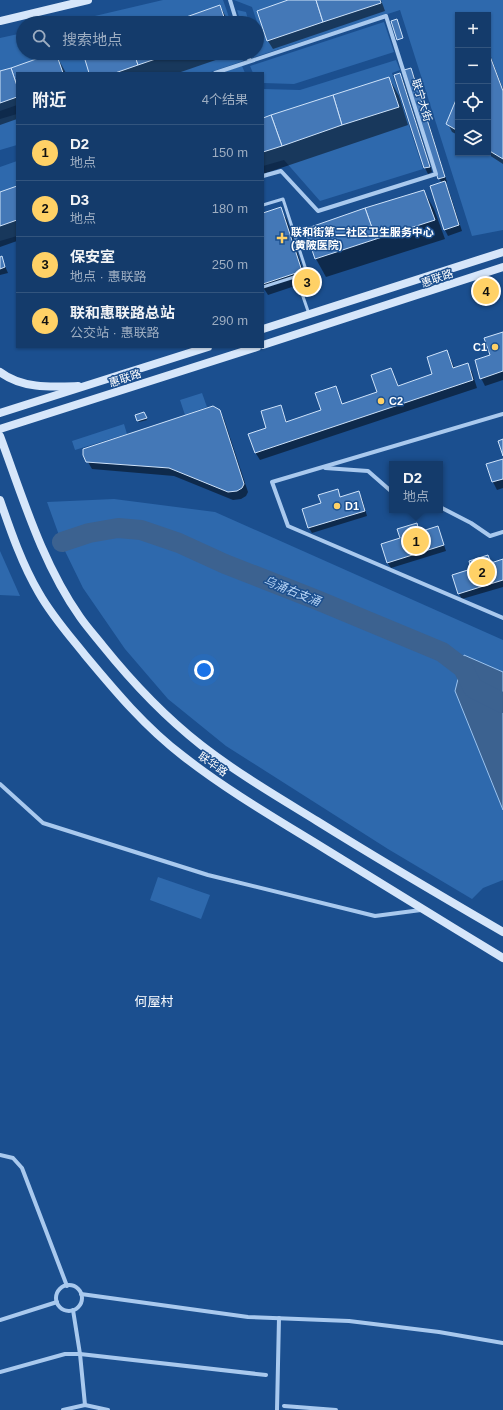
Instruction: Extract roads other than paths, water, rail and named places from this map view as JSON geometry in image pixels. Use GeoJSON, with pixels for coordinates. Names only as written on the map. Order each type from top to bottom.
{"type":"FeatureCollection","features":[{"type":"Feature","properties":{"kind":"street"},"geometry":{"type":"LineString","coordinates":[[21,16],[88,0]]}},
{"type":"Feature","properties":{"kind":"street"},"geometry":{"type":"LineString","coordinates":[[230,0],[236,16]]}},
{"type":"Feature","properties":{"kind":"street","name":"联宁大街"},"geometry":{"type":"LineString","coordinates":[[264,56],[386,16],[436,174],[318,211],[281,171],[264,176]]}},
{"type":"Feature","properties":{"kind":"street"},"geometry":{"type":"LineString","coordinates":[[0,21],[16,17]]}},
{"type":"Feature","properties":{"kind":"street","name":"联宁大街"},"geometry":{"type":"LineString","coordinates":[[218,72],[253,60]]}},
{"type":"Feature","properties":{"kind":"street","name":"惠联路"},"geometry":{"type":"LineString","coordinates":[[264,329],[503,252]]}},
{"type":"Feature","properties":{"kind":"street","name":"惠联路"},"geometry":{"type":"LineString","coordinates":[[264,345],[503,267]]}},
{"type":"Feature","properties":{"kind":"street","name":"惠联路"},"geometry":{"type":"LineString","coordinates":[[0,413],[205,348]]}},
{"type":"Feature","properties":{"kind":"street","name":"惠联路"},"geometry":{"type":"LineString","coordinates":[[0,429],[254,348]]}},
{"type":"Feature","properties":{"kind":"street"},"geometry":{"type":"LineString","coordinates":[[0,372],[14,380],[28,384],[48,387],[88,386]]}},
{"type":"Feature","properties":{"kind":"street"},"geometry":{"type":"LineString","coordinates":[[503,414],[272,482],[288,526],[503,618]]}},
{"type":"Feature","properties":{"kind":"street"},"geometry":{"type":"LineString","coordinates":[[0,436],[31,520],[61,586],[80,618],[116,663],[142,692],[201,745],[235,769],[346,839],[503,932]]}},
{"type":"Feature","properties":{"kind":"street"},"geometry":{"type":"LineString","coordinates":[[323,468],[368,471],[389,489]]}},
{"type":"Feature","properties":{"kind":"street","name":"联华路"},"geometry":{"type":"LineString","coordinates":[[0,500],[20,556],[40,595],[56,620],[138,716],[181,755],[213,778],[503,958]]}},
{"type":"Feature","properties":{"kind":"street"},"geometry":{"type":"LineString","coordinates":[[443,509],[471,523],[490,536],[503,532]]}},
{"type":"Feature","properties":{"kind":"street"},"geometry":{"type":"LineString","coordinates":[[0,784],[43,824],[208,875],[375,916],[424,910]]}},
{"type":"Feature","properties":{"kind":"street"},"geometry":{"type":"LineString","coordinates":[[0,1155],[13,1158],[22,1168],[38,1206],[67,1286]]}},
{"type":"Feature","properties":{"kind":"street"},"geometry":{"type":"LineString","coordinates":[[67,1286],[76,1287],[81,1294],[82,1298],[80,1306],[73,1310],[65,1310],[61,1308],[57,1302],[57,1293],[67,1286]]}},
{"type":"Feature","properties":{"kind":"street"},"geometry":{"type":"LineString","coordinates":[[81,1294],[248,1317],[348,1321],[439,1332],[503,1343]]}},
{"type":"Feature","properties":{"kind":"street"},"geometry":{"type":"LineString","coordinates":[[0,1320],[57,1302]]}},
{"type":"Feature","properties":{"kind":"street"},"geometry":{"type":"LineString","coordinates":[[73,1310],[80,1354],[85,1406]]}},
{"type":"Feature","properties":{"kind":"street"},"geometry":{"type":"LineString","coordinates":[[277,1410],[279,1318]]}},
{"type":"Feature","properties":{"kind":"street"},"geometry":{"type":"LineString","coordinates":[[0,1372],[65,1354],[80,1354],[266,1375]]}},
{"type":"Feature","properties":{"kind":"street"},"geometry":{"type":"LineString","coordinates":[[64,1410],[85,1406],[108,1410]]}},
{"type":"Feature","properties":{"kind":"street"},"geometry":{"type":"LineString","coordinates":[[284,1406],[336,1410]]}},
{"type":"Feature","properties":{"kind":"lane"},"geometry":{"type":"LineString","coordinates":[[264,206],[283,199],[307,273],[264,287]]}},
{"type":"Feature","properties":{"kind":"lane"},"geometry":{"type":"LineString","coordinates":[[296,276],[309,314]]}},
{"type":"Feature","properties":{"kind":"waterway","name":"乌涌右支涌"},"geometry":{"type":"LineString","coordinates":[[62,542],[89,533],[118,528],[141,530],[179,543],[225,564],[317,600],[442,652],[463,668],[473,688],[503,703]]}},
{"type":"Feature","properties":{"kind":"place","name":"联和街第二社区卫生服务中心 (黄陂医院)"},"geometry":{"type":"Point","coordinates":[282,238]}},
{"type":"Feature","properties":{"kind":"place","name":"保安室"},"geometry":{"type":"Point","coordinates":[307,282]}},
{"type":"Feature","properties":{"kind":"place","name":"联和惠联路总站"},"geometry":{"type":"Point","coordinates":[486,291]}},
{"type":"Feature","properties":{"kind":"place","name":"C1"},"geometry":{"type":"Point","coordinates":[495,347]}},
{"type":"Feature","properties":{"kind":"place","name":"C2"},"geometry":{"type":"Point","coordinates":[381,401]}},
{"type":"Feature","properties":{"kind":"place","name":"D1"},"geometry":{"type":"Point","coordinates":[337,506]}},
{"type":"Feature","properties":{"kind":"place","name":"D2"},"geometry":{"type":"Point","coordinates":[416,541]}},
{"type":"Feature","properties":{"kind":"place","name":"D3"},"geometry":{"type":"Point","coordinates":[482,572]}},
{"type":"Feature","properties":{"kind":"district","name":"何屋村"},"geometry":{"type":"Point","coordinates":[154,1001]}}]}
